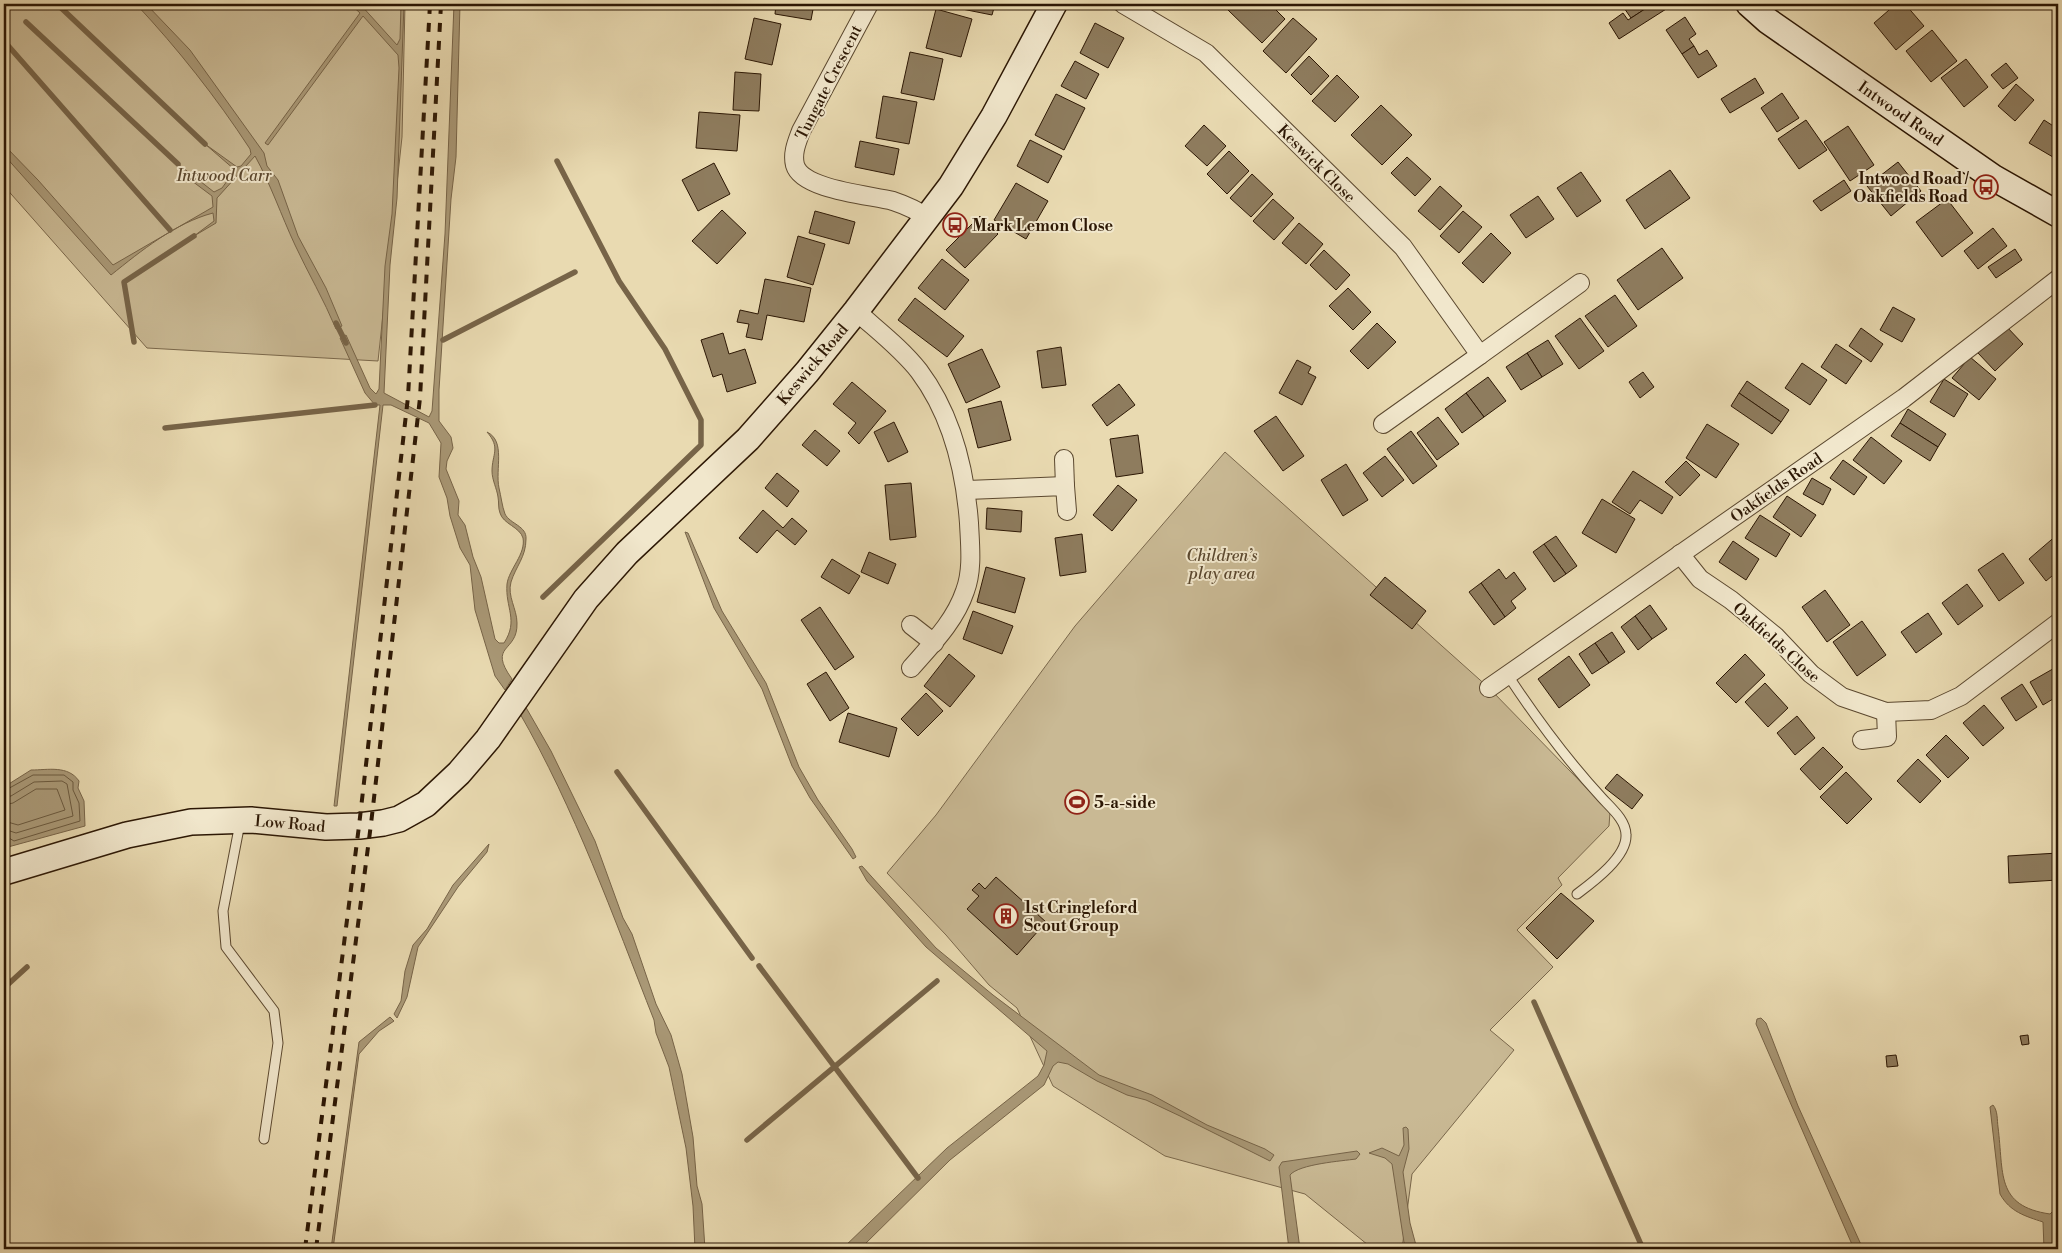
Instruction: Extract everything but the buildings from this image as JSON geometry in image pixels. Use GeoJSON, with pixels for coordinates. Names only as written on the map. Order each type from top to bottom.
{"type":"FeatureCollection","features":[{"type":"Feature","properties":{"kind":"street","name":"Tungate Crescent"},"geometry":{"type":"LineString","coordinates":[[869,4],[801,131],[794,148],[795,166],[803,176],[818,185],[895,202],[928,218]]}},
{"type":"Feature","properties":{"kind":"street","name":"Keswick Road"},"geometry":{"type":"LineString","coordinates":[[526,688],[586,599],[627,553],[748,439],[807,372],[928,218],[951,186],[994,116],[1054,4]]}},
{"type":"Feature","properties":{"kind":"street","name":"Keswick Close"},"geometry":{"type":"LineString","coordinates":[[1122,4],[1206,53],[1403,247],[1480,355]]}},
{"type":"Feature","properties":{"kind":"street","name":"Intwood Road"},"geometry":{"type":"LineString","coordinates":[[1749,4],[1768,21],[1994,178],[2058,214]]}},
{"type":"Feature","properties":{"kind":"street","name":"Oakfields Road"},"geometry":{"type":"LineString","coordinates":[[1489,688],[1904,398],[2058,279]]}},
{"type":"Feature","properties":{"kind":"street"},"geometry":{"type":"LineString","coordinates":[[1383,424],[1580,283]]}},
{"type":"Feature","properties":{"kind":"street"},"geometry":{"type":"LineString","coordinates":[[856,311],[893,343],[923,379],[951,429],[966,490],[970,562],[966,590],[955,613],[934,643],[911,668]]}},
{"type":"Feature","properties":{"kind":"street"},"geometry":{"type":"LineString","coordinates":[[1064,459],[1067,511]]}},
{"type":"Feature","properties":{"kind":"street"},"geometry":{"type":"LineString","coordinates":[[966,490],[1065,486]]}},
{"type":"Feature","properties":{"kind":"street","name":"Oakfields Close"},"geometry":{"type":"LineString","coordinates":[[1680,554],[1700,579],[1731,600],[1775,636],[1811,674],[1842,697],[1886,712],[1931,710],[1961,696],[2058,623]]}},
{"type":"Feature","properties":{"kind":"street"},"geometry":{"type":"LineString","coordinates":[[911,625],[934,643]]}},
{"type":"Feature","properties":{"kind":"street","name":"Low Road"},"geometry":{"type":"LineString","coordinates":[[4,872],[126,835],[191,822],[241,820],[326,827],[383,823],[399,819],[426,804],[441,791],[488,739],[526,688]]}},
{"type":"Feature","properties":{"kind":"street"},"geometry":{"type":"LineString","coordinates":[[1862,740],[1887,737],[1886,712]]}},
{"type":"Feature","properties":{"kind":"lane"},"geometry":{"type":"LineString","coordinates":[[1507,674],[1549,736],[1620,816],[1627,834],[1624,848],[1611,864],[1577,894]]}},
{"type":"Feature","properties":{"kind":"lane"},"geometry":{"type":"LineString","coordinates":[[241,820],[223,911],[226,947],[274,1011],[278,1043],[264,1139]]}},
{"type":"Feature","properties":{"kind":"green space","name":"Intwood Carr"},"geometry":{"type":"Polygon","coordinates":[[[4,4],[405,4],[402,137],[378,361],[147,348],[4,186],[4,4]]]}},
{"type":"Feature","properties":{"kind":"green space","name":"Children’s play area"},"geometry":{"type":"Polygon","coordinates":[[[1225,452],[1489,688],[1610,812],[1609,826],[1558,878],[1562,885],[1517,930],[1553,967],[1490,1030],[1514,1050],[1412,1174],[1402,1249],[1373,1249],[1305,1194],[1165,1156],[1053,1086],[1017,1008],[989,985],[946,935],[887,873],[936,815],[1075,626],[1225,452]]]}},
{"type":"Feature","properties":{"kind":"water"},"geometry":{"type":"Polygon","coordinates":[[[136,4],[146,4],[190,50],[264,153],[267,166],[278,180],[298,236],[326,288],[342,326],[336,329],[295,245],[255,156],[217,198],[216,223],[194,236],[214,221],[213,213],[175,229],[213,207],[212,196],[192,181],[178,164],[214,192],[222,188],[235,170],[205,144],[237,167],[241,166],[251,154],[250,149],[210,92],[167,38],[136,4]]]}},
{"type":"Feature","properties":{"kind":"water"},"geometry":{"type":"Polygon","coordinates":[[[350,4],[360,4],[397,45],[400,39],[401,4],[404,4],[397,198],[390,265],[384,393],[429,417],[432,411],[445,234],[454,4],[460,4],[456,157],[451,199],[439,390],[439,421],[451,437],[453,448],[447,461],[446,469],[459,501],[458,515],[465,525],[473,557],[481,577],[495,639],[499,643],[504,643],[511,627],[507,584],[508,578],[520,556],[523,538],[519,531],[504,520],[500,513],[492,474],[495,447],[487,432],[493,436],[498,449],[498,481],[505,514],[524,531],[526,545],[510,587],[517,623],[516,633],[503,654],[502,660],[512,679],[505,690],[495,676],[475,610],[470,565],[460,548],[450,516],[447,498],[439,477],[441,443],[429,423],[391,405],[383,405],[337,806],[334,806],[380,405],[375,405],[365,393],[340,338],[346,335],[370,388],[376,394],[379,389],[385,266],[392,214],[399,68],[398,55],[363,16],[268,145],[265,143],[360,13],[350,4]]]}},
{"type":"Feature","properties":{"kind":"water"},"geometry":{"type":"Polygon","coordinates":[[[4,145],[38,180],[113,265],[169,233],[146,247],[111,275],[4,155],[4,145]]]}},
{"type":"Feature","properties":{"kind":"water"},"geometry":{"type":"Polygon","coordinates":[[[685,532],[688,533],[722,611],[766,683],[799,767],[818,800],[852,849],[856,857],[853,859],[810,798],[792,766],[762,689],[714,608],[685,532]]]}},
{"type":"Feature","properties":{"kind":"water"},"geometry":{"type":"Polygon","coordinates":[[[524,704],[551,751],[595,841],[623,918],[632,934],[656,1004],[671,1035],[682,1074],[693,1137],[697,1186],[702,1204],[705,1249],[695,1249],[693,1206],[686,1148],[669,1067],[656,1033],[654,1020],[576,825],[519,712],[524,704]]]}},
{"type":"Feature","properties":{"kind":"water"},"geometry":{"type":"Polygon","coordinates":[[[31,770],[63,770],[79,781],[78,788],[84,801],[85,826],[8,847],[4,833],[4,787],[31,770]]]}},
{"type":"Feature","properties":{"kind":"water"},"geometry":{"type":"Polygon","coordinates":[[[489,844],[487,852],[458,887],[418,947],[407,997],[397,1018],[394,1014],[401,1001],[405,971],[413,945],[427,929],[453,885],[489,844]]]}},
{"type":"Feature","properties":{"kind":"water"},"geometry":{"type":"Polygon","coordinates":[[[862,866],[936,948],[993,995],[1099,1075],[1152,1095],[1207,1125],[1265,1149],[1274,1155],[1270,1161],[1146,1100],[1127,1095],[1097,1081],[1068,1064],[1058,1062],[1053,1066],[1044,1085],[950,1160],[860,1249],[842,1249],[947,1148],[1038,1076],[1044,1065],[1047,1051],[926,947],[867,881],[859,867],[862,866]]]}},
{"type":"Feature","properties":{"kind":"water"},"geometry":{"type":"Polygon","coordinates":[[[390,1017],[394,1021],[379,1031],[359,1054],[333,1249],[331,1249],[359,1042],[390,1017]]]}},
{"type":"Feature","properties":{"kind":"water"},"geometry":{"type":"Polygon","coordinates":[[[1761,1018],[1766,1023],[1798,1106],[1863,1249],[1854,1249],[1756,1024],[1757,1019],[1761,1018]]]}},
{"type":"Feature","properties":{"kind":"water"},"geometry":{"type":"Polygon","coordinates":[[[1993,1105],[1997,1116],[2006,1185],[2011,1195],[2020,1204],[2032,1210],[2050,1214],[2058,1206],[2058,1249],[2044,1249],[2043,1222],[2013,1209],[2000,1194],[1990,1107],[1993,1105]]]}},
{"type":"Feature","properties":{"kind":"water"},"geometry":{"type":"Polygon","coordinates":[[[1406,1127],[1408,1129],[1409,1149],[1403,1172],[1410,1223],[1417,1249],[1405,1249],[1392,1164],[1385,1158],[1369,1153],[1382,1148],[1399,1156],[1404,1145],[1403,1128],[1406,1127]]]}},
{"type":"Feature","properties":{"kind":"water"},"geometry":{"type":"Polygon","coordinates":[[[1357,1151],[1360,1154],[1356,1159],[1302,1168],[1290,1175],[1300,1249],[1289,1249],[1279,1167],[1282,1162],[1357,1151]]]}},
{"type":"Feature","properties":{"kind":"waterway"},"geometry":{"type":"LineString","coordinates":[[57,4],[205,144]]}},
{"type":"Feature","properties":{"kind":"waterway"},"geometry":{"type":"LineString","coordinates":[[26,22],[178,164]]}},
{"type":"Feature","properties":{"kind":"waterway"},"geometry":{"type":"LineString","coordinates":[[4,41],[170,230]]}},
{"type":"Feature","properties":{"kind":"waterway"},"geometry":{"type":"LineString","coordinates":[[543,597],[701,445],[701,420],[665,349],[619,281],[557,161]]}},
{"type":"Feature","properties":{"kind":"waterway"},"geometry":{"type":"LineString","coordinates":[[134,342],[124,282],[194,236]]}},
{"type":"Feature","properties":{"kind":"waterway"},"geometry":{"type":"LineString","coordinates":[[443,340],[575,272]]}},
{"type":"Feature","properties":{"kind":"waterway"},"geometry":{"type":"LineString","coordinates":[[336,323],[346,343]]}},
{"type":"Feature","properties":{"kind":"waterway"},"geometry":{"type":"LineString","coordinates":[[165,428],[375,405]]}},
{"type":"Feature","properties":{"kind":"waterway"},"geometry":{"type":"LineString","coordinates":[[617,772],[752,958]]}},
{"type":"Feature","properties":{"kind":"waterway"},"geometry":{"type":"LineString","coordinates":[[759,966],[918,1178]]}},
{"type":"Feature","properties":{"kind":"waterway"},"geometry":{"type":"LineString","coordinates":[[4,988],[27,967]]}},
{"type":"Feature","properties":{"kind":"waterway"},"geometry":{"type":"LineString","coordinates":[[747,1140],[937,981]]}},
{"type":"Feature","properties":{"kind":"waterway"},"geometry":{"type":"LineString","coordinates":[[1534,1002],[1643,1249]]}},
{"type":"Feature","properties":{"kind":"railway"},"geometry":{"type":"LineString","coordinates":[[305,1249],[359,826],[408,397],[430,4]]}},
{"type":"Feature","properties":{"kind":"railway"},"geometry":{"type":"LineString","coordinates":[[316,1249],[371,824],[420,398],[441,4]]}},
{"type":"Feature","properties":{"kind":"place","name":"Intwood Road / Oakfields Road"},"geometry":{"type":"Point","coordinates":[1986,187]}},
{"type":"Feature","properties":{"kind":"place","name":"Mark Lemon Close"},"geometry":{"type":"Point","coordinates":[955,225]}},
{"type":"Feature","properties":{"kind":"place","name":"5-a-side"},"geometry":{"type":"Point","coordinates":[1077,802]}},
{"type":"Feature","properties":{"kind":"place","name":"1st Cringleford Scout Group"},"geometry":{"type":"Point","coordinates":[1006,916]}}]}
